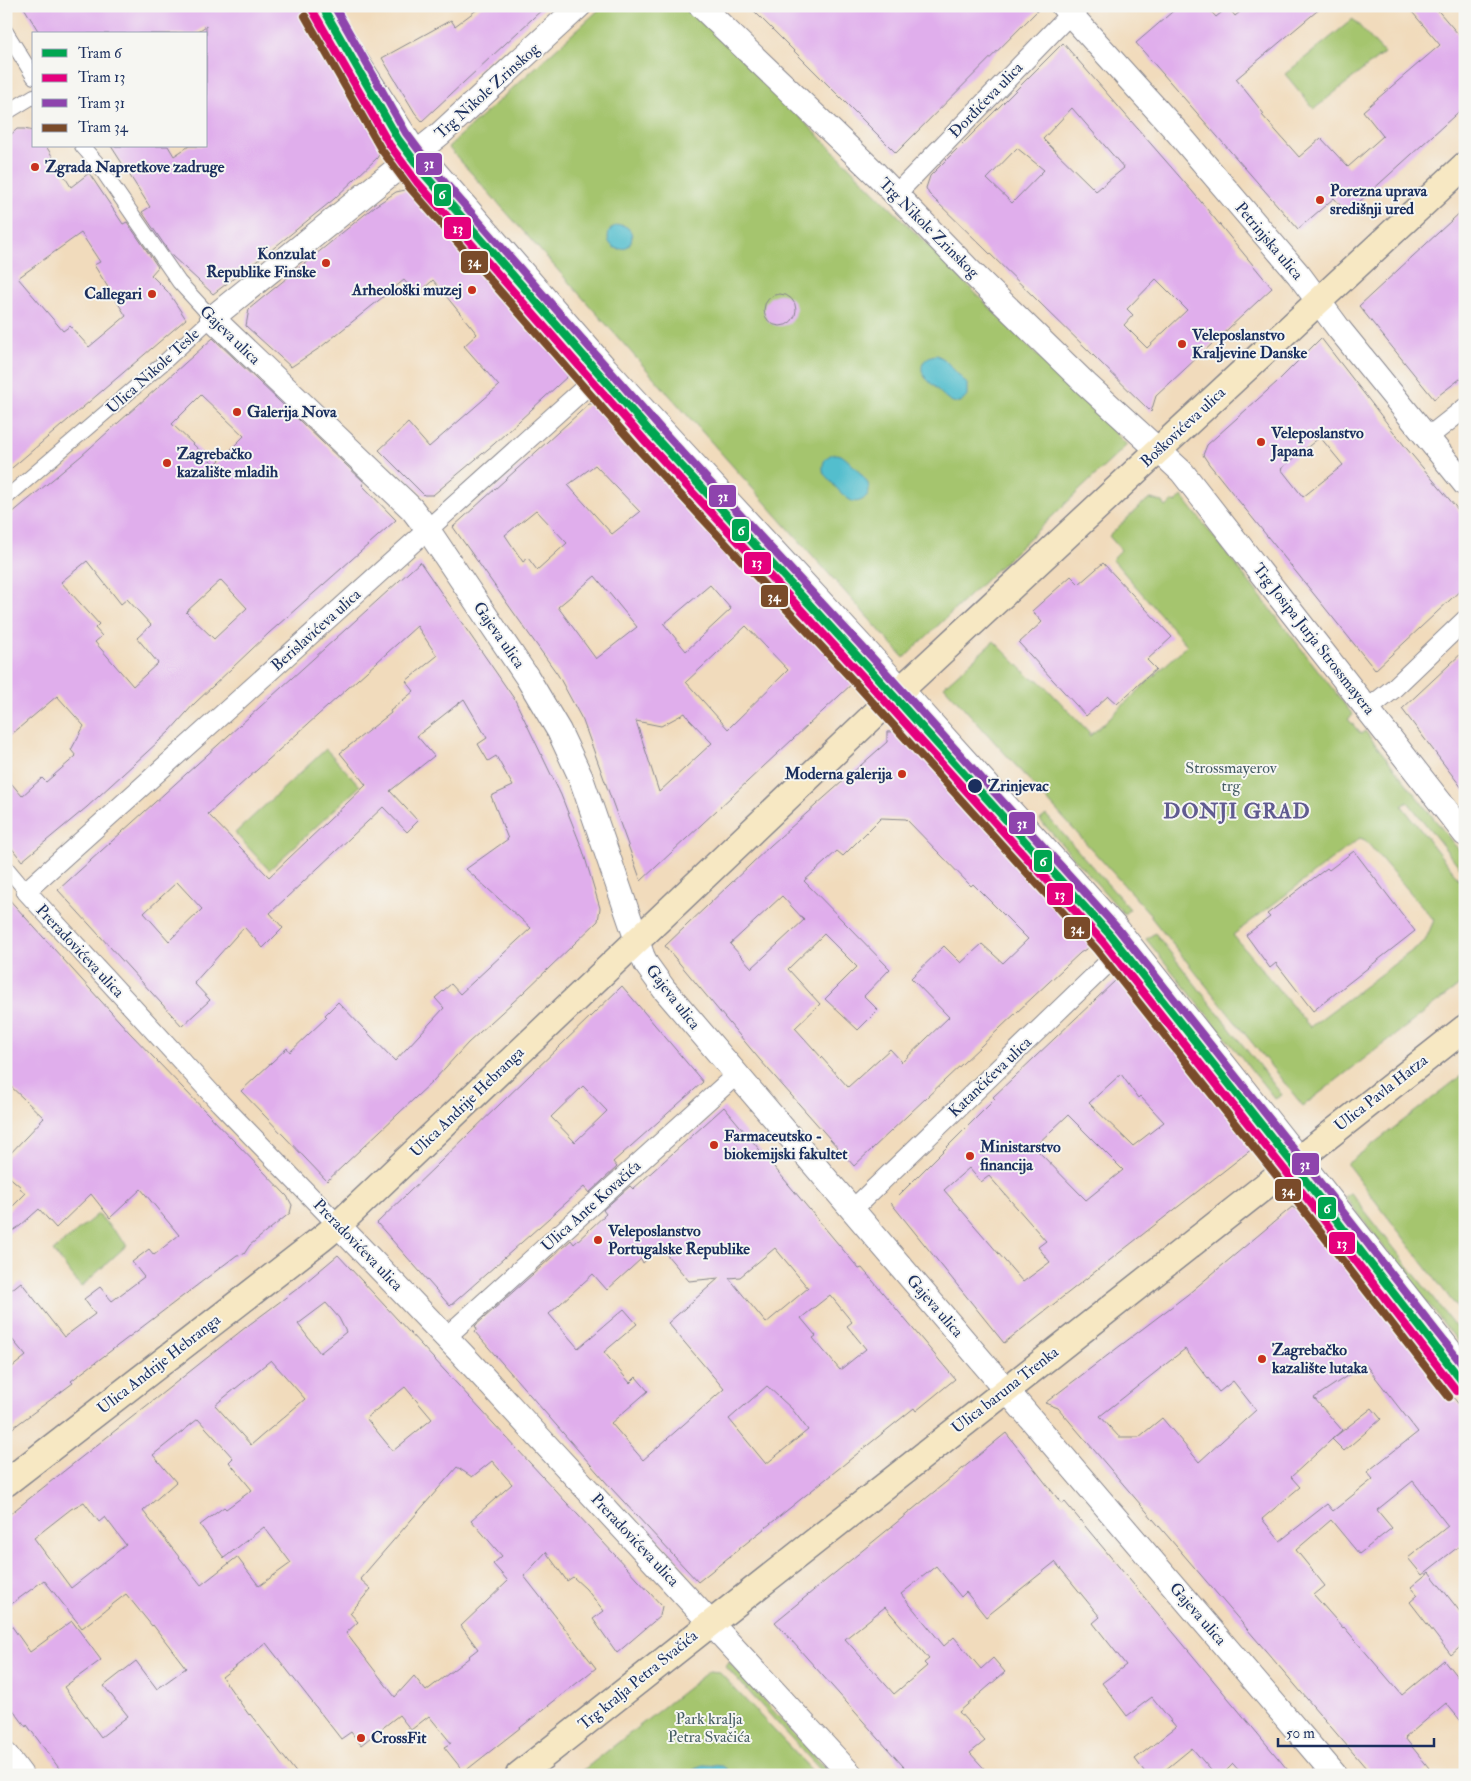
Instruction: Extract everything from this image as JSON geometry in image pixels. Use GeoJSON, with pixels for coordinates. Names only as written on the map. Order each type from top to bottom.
{"type":"FeatureCollection","features":[{"type":"Feature","properties":{"kind":"main road","name":"Boškovićeva ulica"},"geometry":{"type":"LineString","coordinates":[[901,690],[1465,165]]}},
{"type":"Feature","properties":{"kind":"main road","name":"Ulica Andrije Hebranga"},"geometry":{"type":"LineString","coordinates":[[6,1483],[338,1225],[901,690]]}},
{"type":"Feature","properties":{"kind":"main road","name":"Ulica Pavla Hatza"},"geometry":{"type":"LineString","coordinates":[[1298,1159],[1465,1028]]}},
{"type":"Feature","properties":{"kind":"main road","name":"Ulica baruna Trenka"},"geometry":{"type":"LineString","coordinates":[[711,1622],[1298,1159]]}},
{"type":"Feature","properties":{"kind":"main road","name":"Trg kralja Petra Svačića"},"geometry":{"type":"LineString","coordinates":[[525,1773],[711,1622]]}},
{"type":"Feature","properties":{"kind":"street"},"geometry":{"type":"LineString","coordinates":[[328,6],[352,49],[418,152],[606,369],[901,690],[1129,944],[1465,1370]]}},
{"type":"Feature","properties":{"kind":"street","name":"Trg Nikole Zrinskog"},"geometry":{"type":"LineString","coordinates":[[418,152],[503,78],[579,6]]}},
{"type":"Feature","properties":{"kind":"street","name":"Trg Nikole Zrinskog"},"geometry":{"type":"LineString","coordinates":[[701,6],[896,194],[1086,384],[1159,449]]}},
{"type":"Feature","properties":{"kind":"street","name":"Đorđićeva ulica"},"geometry":{"type":"LineString","coordinates":[[896,194],[1069,9]]}},
{"type":"Feature","properties":{"kind":"street","name":"Petrinjska ulica"},"geometry":{"type":"LineString","coordinates":[[1069,9],[1299,275],[1465,484]]}},
{"type":"Feature","properties":{"kind":"street"},"geometry":{"type":"LineString","coordinates":[[6,32],[32,75]]}},
{"type":"Feature","properties":{"kind":"street"},"geometry":{"type":"LineString","coordinates":[[6,114],[32,97]]}},
{"type":"Feature","properties":{"kind":"street","name":"Gajeva ulica"},"geometry":{"type":"LineString","coordinates":[[84,148],[97,163],[178,282],[212,318],[412,509],[428,530],[508,647],[559,731],[580,778],[636,940],[646,964],[664,989],[1335,1775]]}},
{"type":"Feature","properties":{"kind":"street","name":"Ulica Nikole Tesle"},"geometry":{"type":"LineString","coordinates":[[6,498],[126,396],[212,318],[418,152]]}},
{"type":"Feature","properties":{"kind":"street","name":"Berislavićeva ulica"},"geometry":{"type":"LineString","coordinates":[[26,892],[606,369]]}},
{"type":"Feature","properties":{"kind":"street"},"geometry":{"type":"LineString","coordinates":[[1427,438],[1465,408]]}},
{"type":"Feature","properties":{"kind":"street","name":"Trg Josipa Jurja Strossmayera"},"geometry":{"type":"LineString","coordinates":[[1159,449],[1187,478],[1465,834]]}},
{"type":"Feature","properties":{"kind":"street"},"geometry":{"type":"LineString","coordinates":[[1368,709],[1393,689],[1465,620]]}},
{"type":"Feature","properties":{"kind":"street","name":"Preradovićeva ulica"},"geometry":{"type":"LineString","coordinates":[[6,868],[220,1103],[446,1337],[711,1622]]}},
{"type":"Feature","properties":{"kind":"street","name":"Katančićeva ulica"},"geometry":{"type":"LineString","coordinates":[[852,1210],[1129,944]]}},
{"type":"Feature","properties":{"kind":"street","name":"Ulica Ante Kovačića"},"geometry":{"type":"LineString","coordinates":[[446,1337],[736,1075]]}},
{"type":"Feature","properties":{"kind":"street","name":"Trg kralja Petra Svačića"},"geometry":{"type":"LineString","coordinates":[[711,1622],[851,1775]]}},
{"type":"Feature","properties":{"kind":"street"},"geometry":{"type":"LineString","coordinates":[[6,1755],[22,1775]]}},
{"type":"Feature","properties":{"kind":"green space"},"geometry":{"type":"Polygon","coordinates":[[[603,6],[689,6],[1127,445],[904,658],[448,147],[603,6]]]}},
{"type":"Feature","properties":{"kind":"green space"},"geometry":{"type":"Polygon","coordinates":[[[1353,19],[1384,53],[1314,109],[1285,74],[1353,19]]]}},
{"type":"Feature","properties":{"kind":"green space","name":"Strossmayerov trg"},"geometry":{"type":"Polygon","coordinates":[[[1182,496],[1353,715],[1348,719],[1361,734],[1365,731],[1465,858],[1465,874],[1408,802],[1402,806],[1465,887],[1465,981],[1303,1106],[1151,915],[944,686],[994,641],[1031,678],[1039,680],[1090,733],[1088,734],[1090,736],[1187,645],[1112,559],[1121,550],[1109,536],[1141,505],[1151,499],[1162,502],[1166,507],[1173,501],[1175,503],[1182,496]],[[1360,838],[1233,935],[1310,1027],[1425,941],[1434,920],[1365,840],[1360,838]]]}},
{"type":"Feature","properties":{"kind":"green space"},"geometry":{"type":"Polygon","coordinates":[[[326,749],[360,786],[269,870],[235,833],[326,749]]]}},
{"type":"Feature","properties":{"kind":"green space"},"geometry":{"type":"Polygon","coordinates":[[[1046,815],[1130,909],[1124,914],[1040,820],[1046,815]]]}},
{"type":"Feature","properties":{"kind":"green space"},"geometry":{"type":"Polygon","coordinates":[[[1155,933],[1282,1095],[1275,1099],[1146,939],[1155,933]]]}},
{"type":"Feature","properties":{"kind":"green space"},"geometry":{"type":"Polygon","coordinates":[[[1465,1073],[1465,1318],[1347,1164],[1465,1073]]]}},
{"type":"Feature","properties":{"kind":"green space"},"geometry":{"type":"Polygon","coordinates":[[[1351,1193],[1465,1339],[1465,1351],[1345,1197],[1351,1193]]]}},
{"type":"Feature","properties":{"kind":"green space"},"geometry":{"type":"Polygon","coordinates":[[[98,1214],[127,1245],[81,1287],[53,1251],[98,1214]]]}},
{"type":"Feature","properties":{"kind":"green space"},"geometry":{"type":"Polygon","coordinates":[[[729,1662],[829,1772],[828,1775],[825,1775],[726,1667],[729,1662]]]}},
{"type":"Feature","properties":{"kind":"green space","name":"Park kralja Petra Svačića"},"geometry":{"type":"Polygon","coordinates":[[[709,1671],[719,1672],[816,1775],[577,1775],[709,1671]]]}},
{"type":"Feature","properties":{"kind":"water"},"geometry":{"type":"Polygon","coordinates":[[[620,225],[629,228],[632,237],[629,246],[620,249],[611,246],[608,237],[611,228],[620,225]]]}},
{"type":"Feature","properties":{"kind":"water"},"geometry":{"type":"Polygon","coordinates":[[[937,355],[944,359],[967,384],[967,396],[963,400],[959,402],[951,401],[925,377],[922,365],[929,357],[937,355]]]}},
{"type":"Feature","properties":{"kind":"water"},"geometry":{"type":"Polygon","coordinates":[[[839,454],[844,457],[867,481],[869,492],[861,500],[857,502],[850,500],[824,474],[824,462],[827,457],[839,454]]]}},
{"type":"Feature","properties":{"kind":"water"},"geometry":{"type":"Polygon","coordinates":[[[703,1765],[722,1766],[727,1769],[726,1775],[690,1775],[695,1768],[703,1765]]]}},
{"type":"Feature","properties":{"kind":"building"},"geometry":{"type":"Polygon","coordinates":[[[23,6],[300,6],[337,73],[380,143],[380,153],[334,199],[213,294],[172,256],[142,212],[150,207],[112,148],[169,148],[174,156],[186,148],[208,148],[208,32],[206,32],[206,26],[197,32],[39,32],[23,6]]]}},
{"type":"Feature","properties":{"kind":"building"},"geometry":{"type":"Polygon","coordinates":[[[482,6],[546,6],[422,121],[415,113],[382,58],[451,20],[455,26],[482,6]]]}},
{"type":"Feature","properties":{"kind":"building"},"geometry":{"type":"Polygon","coordinates":[[[749,6],[1042,6],[896,153],[749,6]]]}},
{"type":"Feature","properties":{"kind":"building"},"geometry":{"type":"Polygon","coordinates":[[[1179,6],[1206,6],[1216,17],[1228,7],[1235,16],[1247,6],[1323,6],[1236,79],[1264,114],[1262,115],[1299,157],[1321,138],[1348,167],[1383,136],[1363,111],[1440,45],[1407,6],[1434,6],[1465,42],[1465,106],[1347,213],[1334,198],[1298,229],[1136,43],[1179,6]]]}},
{"type":"Feature","properties":{"kind":"building"},"geometry":{"type":"Polygon","coordinates":[[[1063,43],[1192,191],[1272,288],[1156,396],[1151,412],[929,194],[926,188],[930,176],[1063,43]],[[1072,108],[1043,139],[1096,191],[1124,168],[1072,108]],[[1017,148],[987,179],[1012,203],[1044,170],[1017,148]],[[1156,279],[1127,309],[1133,315],[1124,325],[1147,348],[1187,310],[1156,279]]]}},
{"type":"Feature","properties":{"kind":"building"},"geometry":{"type":"Polygon","coordinates":[[[17,129],[24,129],[32,131],[32,148],[47,148],[71,187],[89,173],[123,224],[127,222],[158,267],[151,275],[168,292],[186,319],[6,473],[6,139],[17,129]],[[81,233],[18,278],[63,331],[70,326],[89,347],[126,316],[94,265],[100,262],[81,233]]]}},
{"type":"Feature","properties":{"kind":"building"},"geometry":{"type":"Polygon","coordinates":[[[410,189],[565,361],[569,375],[494,444],[433,495],[424,495],[379,450],[408,423],[429,447],[499,386],[464,346],[477,334],[433,280],[417,295],[404,280],[321,347],[291,367],[246,326],[249,309],[375,206],[396,192],[410,189]]]}},
{"type":"Feature","properties":{"kind":"building"},"geometry":{"type":"Polygon","coordinates":[[[1465,208],[1465,375],[1434,399],[1359,306],[1465,208]]]}},
{"type":"Feature","properties":{"kind":"building"},"geometry":{"type":"Polygon","coordinates":[[[780,294],[786,295],[791,299],[795,304],[795,316],[791,321],[786,325],[780,326],[774,325],[769,321],[765,316],[764,310],[765,304],[769,299],[774,295],[780,294]]]}},
{"type":"Feature","properties":{"kind":"building"},"geometry":{"type":"Polygon","coordinates":[[[213,338],[364,482],[362,485],[396,520],[269,633],[194,704],[170,731],[87,807],[22,861],[6,841],[6,777],[22,796],[42,778],[46,782],[76,756],[71,750],[84,726],[57,696],[6,739],[6,518],[81,456],[213,338]],[[201,395],[172,424],[215,465],[244,436],[201,395]],[[87,561],[61,582],[99,624],[95,628],[102,636],[95,642],[133,686],[158,663],[137,638],[151,625],[127,599],[121,604],[87,561]],[[221,580],[186,612],[214,639],[247,608],[221,580]]]}},
{"type":"Feature","properties":{"kind":"building"},"geometry":{"type":"Polygon","coordinates":[[[1321,338],[1407,449],[1465,518],[1465,586],[1375,670],[1203,455],[1207,445],[1277,382],[1321,338]],[[1320,437],[1281,469],[1303,497],[1343,465],[1320,437]]]}},
{"type":"Feature","properties":{"kind":"building"},"geometry":{"type":"Polygon","coordinates":[[[603,403],[725,541],[854,682],[641,881],[583,721],[558,675],[453,527],[589,404],[603,403]],[[595,465],[568,485],[612,534],[640,512],[595,465]],[[536,510],[505,535],[523,562],[528,558],[537,570],[567,543],[536,510]],[[595,576],[558,607],[596,659],[637,627],[595,576]],[[710,585],[664,624],[686,651],[731,609],[710,585]],[[746,626],[686,682],[728,729],[788,670],[746,626]],[[685,713],[661,726],[636,721],[659,792],[712,743],[685,713]]]}},
{"type":"Feature","properties":{"kind":"building"},"geometry":{"type":"Polygon","coordinates":[[[420,562],[515,700],[561,795],[583,851],[600,908],[598,921],[468,1043],[433,1081],[327,1181],[241,1091],[287,1048],[290,1052],[327,1017],[325,1015],[338,1002],[395,1061],[444,1008],[435,998],[451,984],[460,994],[531,928],[466,869],[508,839],[491,796],[513,786],[496,756],[488,761],[478,744],[487,738],[464,699],[417,736],[434,756],[390,791],[418,821],[407,832],[383,807],[270,913],[283,928],[263,948],[244,927],[194,983],[210,1000],[182,1026],[58,890],[420,562]],[[417,626],[208,814],[269,877],[366,785],[340,753],[391,713],[390,711],[414,691],[406,681],[437,656],[417,626]],[[177,882],[144,913],[169,941],[202,909],[177,882]]]}},
{"type":"Feature","properties":{"kind":"building"},"geometry":{"type":"Polygon","coordinates":[[[1103,563],[1172,637],[1147,660],[1156,669],[1117,704],[1108,696],[1086,716],[1019,643],[1042,622],[1032,611],[1071,576],[1079,584],[1103,563]]]}},
{"type":"Feature","properties":{"kind":"building"},"geometry":{"type":"Polygon","coordinates":[[[1465,650],[1465,792],[1402,709],[1465,650]]]}},
{"type":"Feature","properties":{"kind":"building"},"geometry":{"type":"Polygon","coordinates":[[[909,731],[910,742],[1008,849],[1079,923],[1095,937],[1092,945],[1080,953],[854,1166],[760,1060],[665,946],[771,845],[887,742],[887,732],[909,731]],[[881,818],[843,856],[837,851],[804,881],[890,969],[864,996],[878,1010],[858,1030],[825,999],[857,967],[824,934],[788,969],[820,1004],[795,1028],[848,1087],[890,1049],[902,1062],[949,1017],[911,978],[944,946],[961,963],[982,944],[1003,963],[1028,939],[973,884],[971,886],[906,819],[881,818]],[[782,896],[730,944],[752,968],[804,920],[782,896]]]}},
{"type":"Feature","properties":{"kind":"building"},"geometry":{"type":"Polygon","coordinates":[[[1354,851],[1415,931],[1313,1011],[1276,963],[1270,968],[1246,935],[1270,917],[1267,914],[1327,868],[1329,870],[1354,851]]]}},
{"type":"Feature","properties":{"kind":"building"},"geometry":{"type":"Polygon","coordinates":[[[6,896],[129,1032],[287,1196],[292,1205],[290,1213],[250,1245],[244,1254],[237,1255],[71,1381],[73,1383],[6,1433],[6,1372],[26,1356],[6,1332],[6,1294],[21,1282],[64,1337],[95,1314],[84,1299],[100,1287],[112,1301],[144,1277],[132,1262],[149,1249],[154,1255],[179,1235],[141,1189],[110,1218],[91,1194],[56,1228],[39,1209],[20,1226],[6,1235],[6,1213],[25,1194],[21,1187],[6,1174],[6,1158],[44,1118],[6,1082],[6,896]]]}},
{"type":"Feature","properties":{"kind":"building"},"geometry":{"type":"Polygon","coordinates":[[[1116,980],[1126,984],[1133,992],[1136,990],[1257,1145],[1004,1343],[891,1203],[995,1099],[993,1097],[1116,980]],[[1121,1074],[1089,1103],[1133,1146],[1164,1122],[1140,1096],[1138,1098],[1121,1074]],[[1068,1115],[1034,1147],[1086,1200],[1123,1170],[1068,1115]],[[969,1168],[944,1190],[1023,1282],[1050,1262],[1038,1247],[1046,1241],[989,1176],[981,1182],[969,1168]]]}},
{"type":"Feature","properties":{"kind":"building"},"geometry":{"type":"Polygon","coordinates":[[[622,986],[703,1082],[613,1162],[617,1167],[589,1193],[584,1187],[450,1306],[377,1223],[622,986]],[[583,1086],[551,1117],[575,1142],[607,1111],[583,1086]]]}},
{"type":"Feature","properties":{"kind":"building"},"geometry":{"type":"Polygon","coordinates":[[[724,1107],[859,1269],[862,1268],[955,1379],[916,1411],[914,1408],[698,1582],[611,1488],[475,1332],[477,1329],[475,1326],[571,1240],[574,1244],[606,1214],[603,1210],[630,1186],[633,1189],[724,1107]],[[661,1248],[643,1263],[641,1259],[607,1290],[593,1274],[549,1314],[578,1348],[624,1309],[637,1324],[604,1352],[630,1383],[636,1377],[648,1391],[611,1423],[643,1460],[724,1389],[668,1323],[719,1278],[689,1281],[661,1248]],[[775,1248],[740,1277],[729,1278],[766,1323],[808,1288],[775,1248]],[[830,1295],[801,1318],[816,1336],[813,1338],[840,1370],[866,1349],[847,1326],[852,1322],[830,1295]],[[767,1386],[729,1419],[766,1464],[808,1430],[792,1409],[767,1386]]]}},
{"type":"Feature","properties":{"kind":"building"},"geometry":{"type":"Polygon","coordinates":[[[1292,1207],[1312,1217],[1465,1412],[1465,1548],[1462,1544],[1422,1575],[1408,1558],[1448,1526],[1413,1481],[1377,1510],[1392,1528],[1359,1554],[1331,1520],[1296,1550],[1325,1586],[1314,1595],[1402,1695],[1444,1660],[1465,1687],[1465,1726],[1446,1703],[1405,1738],[1429,1768],[1421,1775],[1372,1775],[1058,1408],[1045,1403],[1187,1295],[1292,1207]],[[1185,1349],[1100,1416],[1119,1437],[1139,1437],[1162,1418],[1199,1462],[1256,1410],[1233,1381],[1219,1392],[1185,1349]],[[1365,1364],[1314,1398],[1342,1430],[1291,1477],[1300,1487],[1262,1519],[1280,1541],[1327,1504],[1333,1511],[1373,1479],[1367,1472],[1418,1432],[1365,1364]]]}},
{"type":"Feature","properties":{"kind":"building"},"geometry":{"type":"Polygon","coordinates":[[[338,1255],[662,1606],[660,1616],[617,1653],[593,1619],[604,1611],[586,1589],[573,1577],[567,1581],[546,1552],[524,1576],[596,1668],[464,1772],[444,1747],[451,1743],[429,1716],[411,1730],[399,1715],[361,1745],[351,1732],[341,1739],[266,1643],[222,1677],[249,1715],[298,1775],[64,1775],[6,1700],[6,1618],[30,1652],[72,1621],[101,1660],[64,1687],[101,1737],[128,1716],[104,1686],[136,1661],[157,1689],[186,1668],[126,1594],[82,1628],[44,1580],[6,1608],[6,1517],[246,1327],[301,1286],[338,1255]],[[326,1303],[298,1324],[320,1353],[346,1332],[339,1318],[326,1303]],[[271,1360],[215,1405],[251,1445],[305,1399],[271,1360]],[[405,1387],[366,1418],[393,1451],[432,1419],[405,1387]],[[198,1419],[153,1455],[176,1482],[143,1511],[201,1585],[237,1557],[259,1586],[291,1563],[264,1527],[224,1558],[200,1525],[224,1507],[226,1509],[252,1490],[229,1462],[233,1458],[198,1419]],[[492,1461],[472,1477],[457,1467],[360,1579],[371,1589],[350,1613],[358,1622],[346,1633],[395,1697],[414,1676],[426,1691],[478,1649],[461,1626],[508,1581],[493,1564],[502,1556],[471,1520],[512,1484],[492,1461]],[[84,1502],[71,1509],[34,1538],[71,1588],[126,1545],[105,1517],[99,1522],[84,1502]]]}},
{"type":"Feature","properties":{"kind":"building"},"geometry":{"type":"Polygon","coordinates":[[[1372,1408],[1381,1419],[1344,1451],[1332,1439],[1372,1408]]]}},
{"type":"Feature","properties":{"kind":"building"},"geometry":{"type":"Polygon","coordinates":[[[1006,1433],[1062,1504],[1065,1502],[1292,1775],[1243,1775],[1233,1764],[1222,1775],[1215,1775],[1192,1748],[1159,1775],[1147,1775],[1135,1759],[1176,1727],[1152,1697],[1127,1716],[1102,1683],[1126,1665],[1093,1623],[1100,1617],[1055,1562],[986,1617],[966,1592],[961,1597],[936,1566],[901,1594],[944,1646],[954,1637],[981,1669],[993,1658],[1005,1672],[959,1712],[985,1741],[970,1753],[990,1775],[911,1775],[775,1622],[1006,1433]],[[885,1607],[845,1639],[894,1694],[927,1666],[924,1663],[929,1659],[885,1607]]]}},
{"type":"Feature","properties":{"kind":"building"},"geometry":{"type":"Polygon","coordinates":[[[1429,1572],[1465,1618],[1465,1643],[1451,1655],[1410,1602],[1418,1595],[1411,1587],[1429,1572]]]}},
{"type":"Feature","properties":{"kind":"tram line","name":"6"},"geometry":{"type":"LineString","coordinates":[[322,6],[398,139],[425,175],[653,435],[873,673],[1111,936],[1292,1163],[1465,1385]]}},
{"type":"Feature","properties":{"kind":"tram line","name":"31"},"geometry":{"type":"LineString","coordinates":[[334,6],[406,133],[433,169],[660,428],[880,666],[1118,929],[1465,1368]]}},
{"type":"Feature","properties":{"kind":"tram line","name":"13"},"geometry":{"type":"LineString","coordinates":[[313,11],[389,144],[417,182],[646,442],[866,680],[1103,942],[1284,1169],[1457,1391]]}},
{"type":"Feature","properties":{"kind":"tram line","name":"34"},"geometry":{"type":"LineString","coordinates":[[305,16],[381,149],[410,188],[638,449],[858,686],[1096,949],[1276,1175],[1449,1397]]}},
{"type":"Feature","properties":{"kind":"place","name":"Zgrada Napretkove zadruge"},"geometry":{"type":"Point","coordinates":[35,167]}},
{"type":"Feature","properties":{"kind":"place","name":"Porezna uprava središnji ured"},"geometry":{"type":"Point","coordinates":[1320,200]}},
{"type":"Feature","properties":{"kind":"place","name":"Konzulat Republike Finske"},"geometry":{"type":"Point","coordinates":[326,263]}},
{"type":"Feature","properties":{"kind":"place","name":"Arheološki muzej"},"geometry":{"type":"Point","coordinates":[472,290]}},
{"type":"Feature","properties":{"kind":"place","name":"Callegari"},"geometry":{"type":"Point","coordinates":[152,294]}},
{"type":"Feature","properties":{"kind":"place","name":"Veleposlanstvo Kraljevine Danske"},"geometry":{"type":"Point","coordinates":[1182,344]}},
{"type":"Feature","properties":{"kind":"place","name":"Galerija Nova"},"geometry":{"type":"Point","coordinates":[237,412]}},
{"type":"Feature","properties":{"kind":"place","name":"Veleposlanstvo Japana"},"geometry":{"type":"Point","coordinates":[1261,442]}},
{"type":"Feature","properties":{"kind":"place","name":"Zagrebačko kazalište mladih"},"geometry":{"type":"Point","coordinates":[167,463]}},
{"type":"Feature","properties":{"kind":"place","name":"Moderna galerija"},"geometry":{"type":"Point","coordinates":[902,774]}},
{"type":"Feature","properties":{"kind":"place","name":"Zrinjevac"},"geometry":{"type":"Point","coordinates":[975,786]}},
{"type":"Feature","properties":{"kind":"place","name":"Farmaceutsko - biokemijski fakultet"},"geometry":{"type":"Point","coordinates":[714,1145]}},
{"type":"Feature","properties":{"kind":"place","name":"Ministarstvo financija"},"geometry":{"type":"Point","coordinates":[970,1156]}},
{"type":"Feature","properties":{"kind":"place","name":"Veleposlanstvo Portugalske Republike"},"geometry":{"type":"Point","coordinates":[598,1240]}},
{"type":"Feature","properties":{"kind":"place","name":"Zagrebačko kazalište lutaka"},"geometry":{"type":"Point","coordinates":[1262,1359]}},
{"type":"Feature","properties":{"kind":"place","name":"CrossFit"},"geometry":{"type":"Point","coordinates":[361,1738]}},
{"type":"Feature","properties":{"kind":"district","name":"DONJI GRAD"},"geometry":{"type":"Point","coordinates":[1237,811]}}]}
